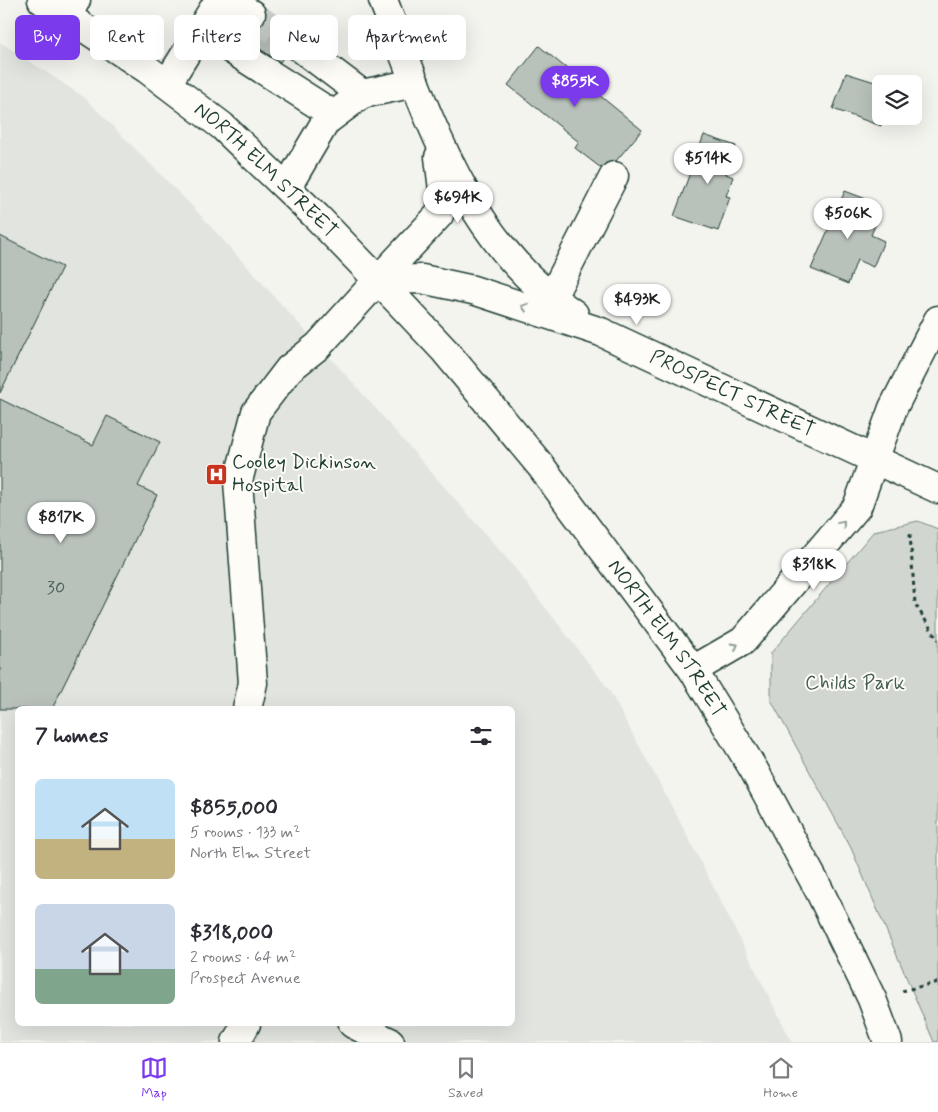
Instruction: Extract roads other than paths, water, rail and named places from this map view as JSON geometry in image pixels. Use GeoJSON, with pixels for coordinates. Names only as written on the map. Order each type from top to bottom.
{"type":"FeatureCollection","features":[{"type":"Feature","properties":{"kind":"main road","name":"NORTH ELM STREET"},"geometry":{"type":"LineString","coordinates":[[42,0],[71,8],[222,126],[287,188],[445,351],[540,465],[693,670],[754,770],[819,890],[872,999],[888,1042]]}},
{"type":"Feature","properties":{"kind":"main road"},"geometry":{"type":"LineString","coordinates":[[210,15],[219,0]]}},
{"type":"Feature","properties":{"kind":"main road"},"geometry":{"type":"LineString","coordinates":[[226,0],[251,14]]}},
{"type":"Feature","properties":{"kind":"main road"},"geometry":{"type":"LineString","coordinates":[[383,0],[435,135],[470,204],[520,268],[551,299],[600,332]]}},
{"type":"Feature","properties":{"kind":"main road"},"geometry":{"type":"LineString","coordinates":[[157,76],[174,58]]}},
{"type":"Feature","properties":{"kind":"main road"},"geometry":{"type":"LineString","coordinates":[[248,60],[334,115]]}},
{"type":"Feature","properties":{"kind":"main road"},"geometry":{"type":"LineString","coordinates":[[317,60],[362,94]]}},
{"type":"Feature","properties":{"kind":"main road"},"geometry":{"type":"LineString","coordinates":[[287,188],[326,121],[362,94],[415,83]]}},
{"type":"Feature","properties":{"kind":"main road"},"geometry":{"type":"LineString","coordinates":[[248,706],[253,683],[238,481],[256,412],[289,369],[318,346],[440,215],[444,198],[444,182],[435,135]]}},
{"type":"Feature","properties":{"kind":"main road"},"geometry":{"type":"LineString","coordinates":[[551,299],[614,176]]}},
{"type":"Feature","properties":{"kind":"main road","name":"PROSPECT STREET"},"geometry":{"type":"LineString","coordinates":[[378,280],[422,279],[473,290],[600,332],[938,489]]}},
{"type":"Feature","properties":{"kind":"main road"},"geometry":{"type":"LineString","coordinates":[[693,670],[743,641],[857,507],[893,408],[938,320]]}},
{"type":"Feature","properties":{"kind":"main road"},"geometry":{"type":"LineString","coordinates":[[236,1042],[245,1026]]}},
{"type":"Feature","properties":{"kind":"main road"},"geometry":{"type":"LineString","coordinates":[[357,1026],[390,1042]]}},
{"type":"Feature","properties":{"kind":"tunnel"},"geometry":{"type":"LineString","coordinates":[[251,14],[270,27]]}},
{"type":"Feature","properties":{"kind":"place","name":"Cooley Dickinson Hospital"},"geometry":{"type":"Point","coordinates":[216,474]}},
{"type":"Feature","properties":{"kind":"park label","name":"Childs Park"},"geometry":{"type":"Point","coordinates":[855,683]}}]}
